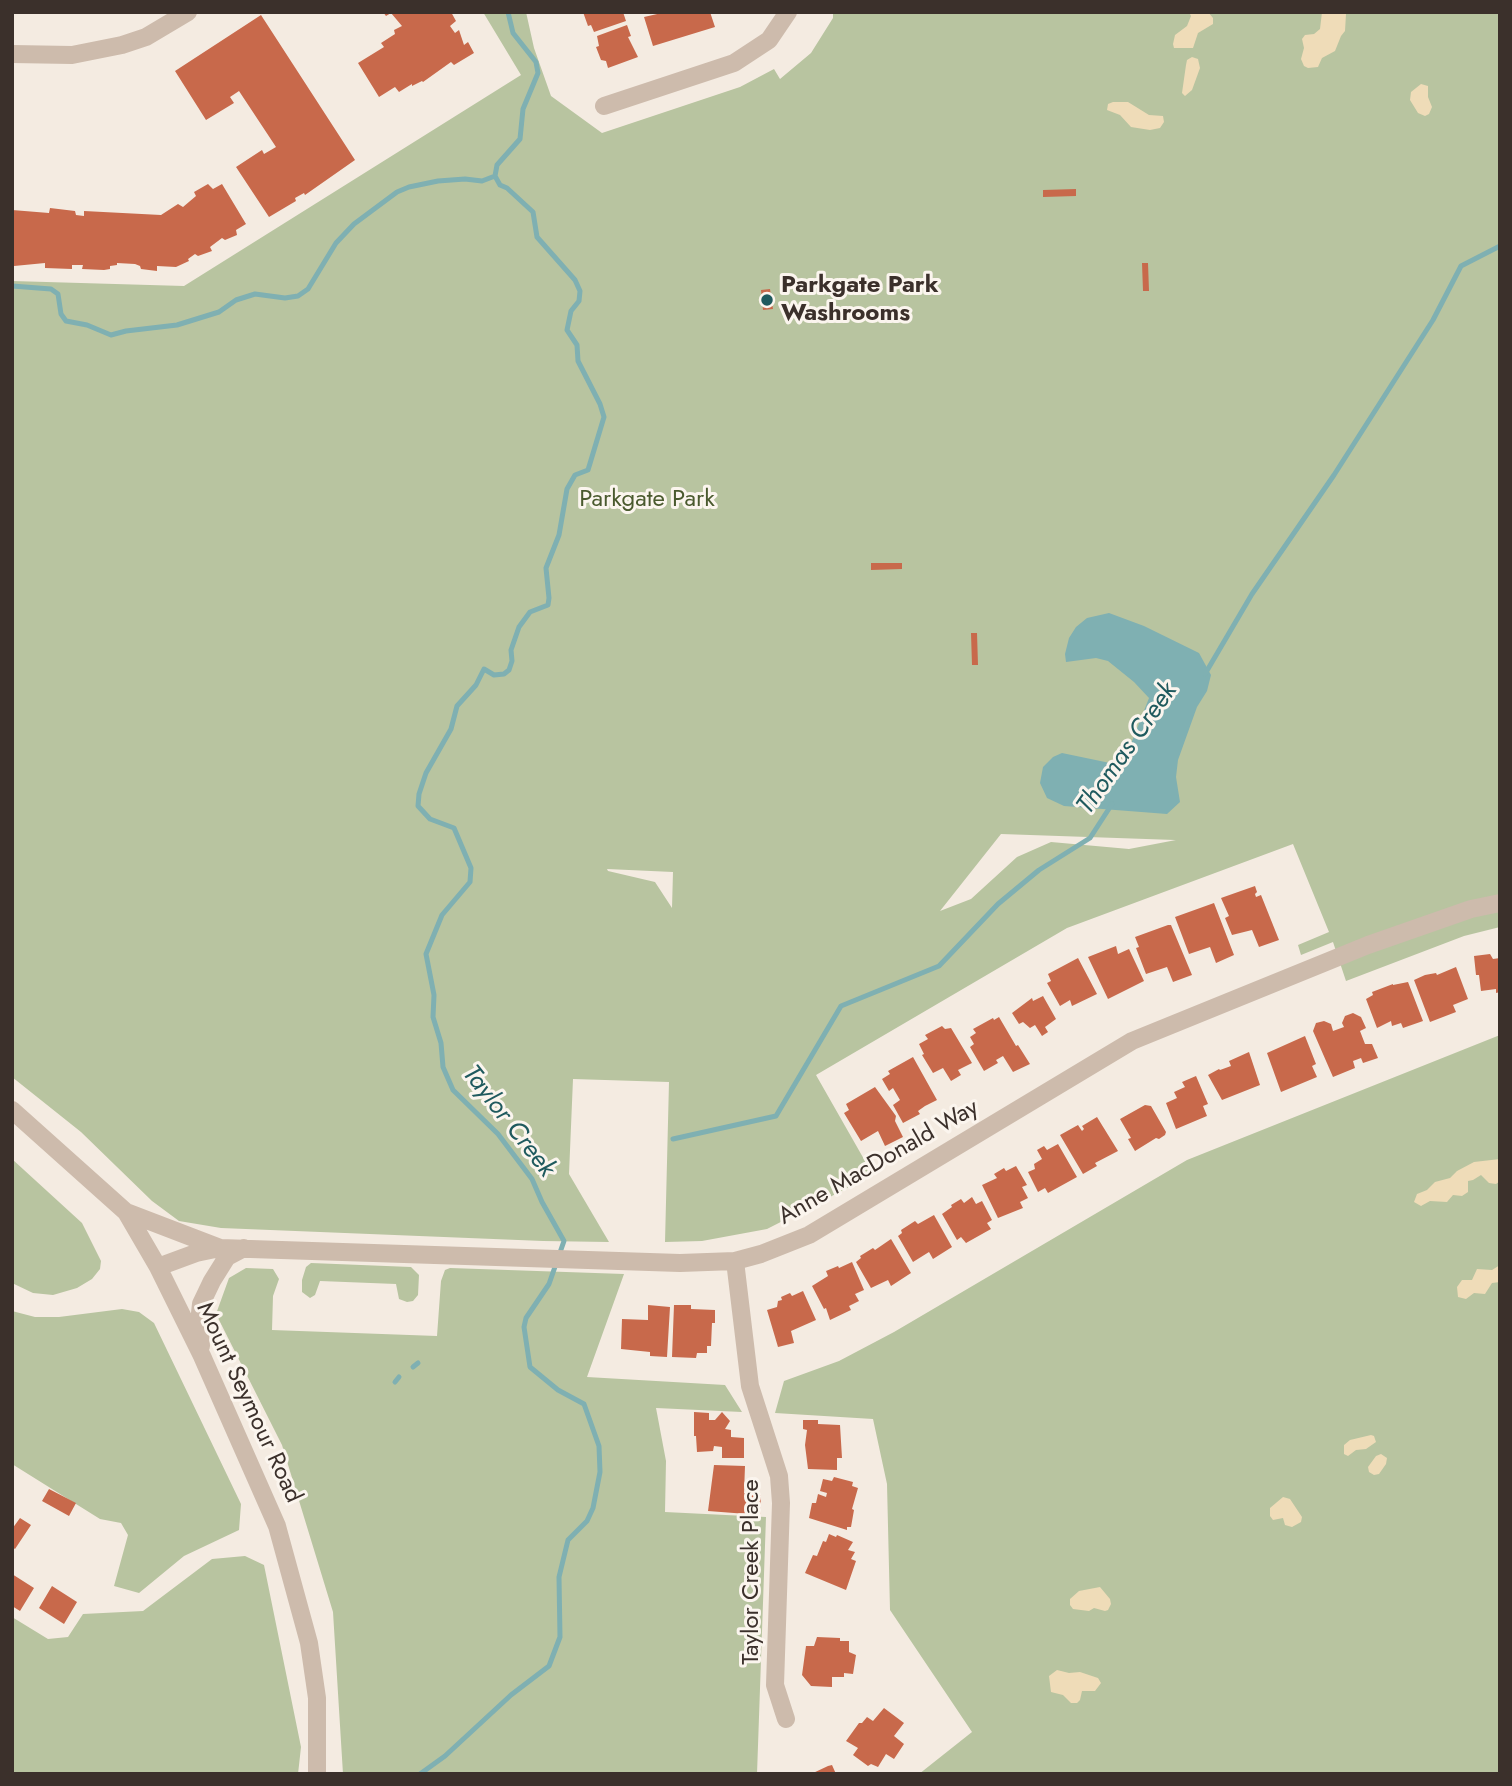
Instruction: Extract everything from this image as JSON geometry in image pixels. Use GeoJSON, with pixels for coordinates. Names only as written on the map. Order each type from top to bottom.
{"type":"FeatureCollection","features":[{"type":"Feature","properties":{"kind":"street"},"geometry":{"type":"LineString","coordinates":[[12,54],[72,55],[122,45],[146,37],[188,12]]}},
{"type":"Feature","properties":{"kind":"street"},"geometry":{"type":"LineString","coordinates":[[604,106],[734,63],[769,40],[788,12]]}},
{"type":"Feature","properties":{"kind":"street","name":"Anne MacDonald Way"},"geometry":{"type":"LineString","coordinates":[[158,1267],[196,1253],[220,1248],[593,1261],[735,1261],[784,1247],[809,1235],[1132,1041],[1368,945],[1471,909],[1500,903]]}},
{"type":"Feature","properties":{"kind":"street","name":"Mount Seymour Road"},"geometry":{"type":"LineString","coordinates":[[12,1110],[126,1212],[158,1267],[202,1356],[277,1526],[309,1643],[317,1698],[317,1774]]}},
{"type":"Feature","properties":{"kind":"street"},"geometry":{"type":"LineString","coordinates":[[126,1212],[220,1248]]}},
{"type":"Feature","properties":{"kind":"street"},"geometry":{"type":"LineString","coordinates":[[202,1356],[201,1304],[219,1267],[227,1257],[244,1248]]}},
{"type":"Feature","properties":{"kind":"street","name":"Taylor Creek Place"},"geometry":{"type":"LineString","coordinates":[[735,1261],[750,1386],[779,1476],[781,1503],[775,1685],[786,1718]]}},
{"type":"Feature","properties":{"kind":"green space","name":"Parkgate Park"},"geometry":{"type":"Polygon","coordinates":[[[483,12],[526,12],[534,48],[551,96],[602,133],[740,87],[774,69],[780,79],[811,53],[833,18],[833,12],[1500,12],[1500,927],[1464,936],[1346,981],[1333,942],[1301,955],[1298,945],[1329,932],[1293,844],[1067,928],[816,1075],[873,1175],[767,1229],[702,1241],[665,1242],[669,1082],[573,1079],[569,1174],[609,1242],[221,1228],[179,1221],[152,1201],[81,1132],[12,1077],[12,281],[184,286],[521,75],[483,12]],[[1001,834],[940,911],[971,899],[1017,857],[1051,842],[1129,849],[1176,840],[1175,840],[1001,834]],[[607,869],[655,882],[672,908],[673,872],[607,869]]]}},
{"type":"Feature","properties":{"kind":"green space"},"geometry":{"type":"Polygon","coordinates":[[[1500,1035],[1500,1774],[919,1774],[972,1732],[890,1610],[887,1484],[873,1419],[775,1413],[784,1381],[839,1361],[894,1332],[1187,1160],[1500,1035]]]}},
{"type":"Feature","properties":{"kind":"green space"},"geometry":{"type":"Polygon","coordinates":[[[12,1159],[82,1223],[101,1261],[100,1269],[92,1279],[77,1288],[53,1295],[33,1293],[12,1283],[12,1159]]]}},
{"type":"Feature","properties":{"kind":"green space"},"geometry":{"type":"Polygon","coordinates":[[[311,1263],[411,1267],[419,1275],[418,1295],[413,1301],[407,1302],[399,1299],[396,1284],[320,1281],[315,1295],[310,1298],[302,1292],[302,1280],[306,1267],[311,1263]]]}},
{"type":"Feature","properties":{"kind":"green space"},"geometry":{"type":"Polygon","coordinates":[[[246,1268],[273,1269],[279,1279],[273,1296],[272,1330],[437,1336],[441,1281],[445,1270],[450,1268],[624,1274],[587,1377],[725,1385],[742,1412],[656,1408],[666,1461],[665,1512],[766,1517],[757,1774],[343,1774],[333,1612],[282,1445],[216,1314],[229,1278],[246,1268]]]}},
{"type":"Feature","properties":{"kind":"green space"},"geometry":{"type":"Polygon","coordinates":[[[122,1309],[139,1312],[154,1323],[241,1504],[239,1530],[184,1556],[139,1593],[114,1586],[128,1535],[121,1523],[100,1519],[12,1464],[12,1311],[35,1317],[59,1317],[122,1309]]]}},
{"type":"Feature","properties":{"kind":"green space"},"geometry":{"type":"Polygon","coordinates":[[[245,1556],[264,1565],[301,1747],[298,1774],[12,1774],[12,1617],[48,1639],[68,1637],[83,1614],[143,1611],[212,1559],[245,1556]]]}},
{"type":"Feature","properties":{"kind":"sand"},"geometry":{"type":"Polygon","coordinates":[[[1189,12],[1208,12],[1213,18],[1213,24],[1198,33],[1193,48],[1174,48],[1175,35],[1187,26],[1191,16],[1189,12]]]}},
{"type":"Feature","properties":{"kind":"sand"},"geometry":{"type":"Polygon","coordinates":[[[1322,12],[1346,14],[1345,31],[1335,51],[1322,58],[1318,67],[1308,68],[1301,59],[1304,48],[1302,39],[1320,29],[1322,12]]]}},
{"type":"Feature","properties":{"kind":"sand"},"geometry":{"type":"Polygon","coordinates":[[[1192,57],[1198,59],[1200,68],[1192,90],[1185,96],[1182,93],[1186,65],[1187,60],[1192,57]]]}},
{"type":"Feature","properties":{"kind":"sand"},"geometry":{"type":"Polygon","coordinates":[[[1421,84],[1428,86],[1432,107],[1425,116],[1418,113],[1410,100],[1411,92],[1421,84]]]}},
{"type":"Feature","properties":{"kind":"sand"},"geometry":{"type":"Polygon","coordinates":[[[1128,102],[1149,115],[1163,116],[1164,122],[1160,128],[1150,130],[1131,127],[1120,115],[1107,110],[1108,104],[1128,102]]]}},
{"type":"Feature","properties":{"kind":"sand"},"geometry":{"type":"Polygon","coordinates":[[[1500,1159],[1500,1181],[1496,1184],[1489,1183],[1481,1175],[1468,1181],[1468,1192],[1462,1196],[1453,1195],[1447,1202],[1430,1201],[1421,1206],[1414,1202],[1417,1194],[1427,1190],[1435,1182],[1450,1178],[1474,1162],[1500,1159]]]}},
{"type":"Feature","properties":{"kind":"sand"},"geometry":{"type":"Polygon","coordinates":[[[1500,1265],[1500,1282],[1492,1283],[1485,1294],[1474,1293],[1466,1299],[1458,1297],[1457,1287],[1462,1280],[1472,1280],[1477,1269],[1492,1270],[1500,1265]]]}},
{"type":"Feature","properties":{"kind":"sand"},"geometry":{"type":"Polygon","coordinates":[[[1371,1435],[1376,1442],[1348,1456],[1344,1454],[1344,1445],[1350,1440],[1371,1435]]]}},
{"type":"Feature","properties":{"kind":"sand"},"geometry":{"type":"Polygon","coordinates":[[[1381,1454],[1387,1458],[1386,1464],[1379,1474],[1374,1475],[1369,1472],[1368,1467],[1376,1456],[1381,1454]]]}},
{"type":"Feature","properties":{"kind":"sand"},"geometry":{"type":"Polygon","coordinates":[[[1283,1497],[1290,1499],[1302,1517],[1301,1522],[1292,1527],[1285,1525],[1283,1518],[1273,1520],[1270,1516],[1270,1508],[1283,1497]]]}},
{"type":"Feature","properties":{"kind":"sand"},"geometry":{"type":"Polygon","coordinates":[[[1100,1587],[1110,1599],[1108,1610],[1073,1609],[1070,1605],[1070,1599],[1079,1591],[1100,1587]]]}},
{"type":"Feature","properties":{"kind":"sand"},"geometry":{"type":"Polygon","coordinates":[[[1057,1670],[1080,1672],[1098,1678],[1101,1683],[1095,1691],[1082,1691],[1080,1700],[1071,1703],[1063,1695],[1051,1692],[1049,1676],[1057,1670]]]}},
{"type":"Feature","properties":{"kind":"water"},"geometry":{"type":"Polygon","coordinates":[[[1109,613],[1144,626],[1199,653],[1211,675],[1178,760],[1176,777],[1180,802],[1167,814],[1064,806],[1047,798],[1040,783],[1043,767],[1053,757],[1062,753],[1110,763],[1125,759],[1149,698],[1108,661],[1096,658],[1066,662],[1065,654],[1069,638],[1076,627],[1087,618],[1109,613]]]}},
{"type":"Feature","properties":{"kind":"building"},"geometry":{"type":"Polygon","coordinates":[[[383,12],[451,12],[456,21],[450,26],[455,33],[459,30],[464,45],[468,42],[474,53],[454,65],[451,62],[423,82],[412,84],[399,92],[395,87],[379,97],[358,63],[384,47],[381,43],[402,26],[391,13],[386,16],[383,12]]]}},
{"type":"Feature","properties":{"kind":"building"},"geometry":{"type":"Polygon","coordinates":[[[583,12],[623,12],[626,21],[594,32],[591,25],[588,26],[583,12]]]}},
{"type":"Feature","properties":{"kind":"building"},"geometry":{"type":"Polygon","coordinates":[[[666,12],[710,12],[715,27],[653,46],[644,17],[666,12]]]}},
{"type":"Feature","properties":{"kind":"building"},"geometry":{"type":"Polygon","coordinates":[[[261,15],[355,160],[269,217],[236,167],[262,150],[264,154],[276,147],[239,91],[230,97],[234,103],[206,120],[175,71],[261,15]]]}},
{"type":"Feature","properties":{"kind":"building"},"geometry":{"type":"Polygon","coordinates":[[[627,25],[631,36],[628,37],[638,57],[608,68],[606,61],[601,60],[596,47],[599,46],[597,36],[627,25]]]}},
{"type":"Feature","properties":{"kind":"building"},"geometry":{"type":"Polygon","coordinates":[[[208,184],[213,189],[222,184],[246,224],[236,230],[237,235],[225,240],[222,238],[210,247],[212,251],[198,256],[195,254],[189,261],[176,267],[157,266],[157,271],[141,269],[135,264],[117,263],[104,270],[82,269],[83,265],[72,265],[72,269],[45,268],[45,263],[14,266],[12,210],[49,213],[50,208],[75,211],[76,215],[84,216],[84,211],[161,215],[178,204],[183,207],[196,196],[194,192],[208,184]]]}},
{"type":"Feature","properties":{"kind":"building"},"geometry":{"type":"Polygon","coordinates":[[[1076,189],[1076,196],[1043,197],[1043,190],[1076,189]]]}},
{"type":"Feature","properties":{"kind":"building"},"geometry":{"type":"Polygon","coordinates":[[[1142,263],[1148,263],[1149,291],[1143,291],[1142,263]]]}},
{"type":"Feature","properties":{"kind":"building","name":"Parkgate Park Washrooms"},"geometry":{"type":"Polygon","coordinates":[[[770,289],[773,309],[763,310],[761,290],[770,289]]]}},
{"type":"Feature","properties":{"kind":"building"},"geometry":{"type":"Polygon","coordinates":[[[871,563],[902,563],[902,569],[871,570],[871,563]]]}},
{"type":"Feature","properties":{"kind":"building"},"geometry":{"type":"Polygon","coordinates":[[[971,633],[977,633],[978,665],[972,665],[971,633]]]}},
{"type":"Feature","properties":{"kind":"building"},"geometry":{"type":"Polygon","coordinates":[[[1255,886],[1256,897],[1261,895],[1279,940],[1259,947],[1252,930],[1232,935],[1225,918],[1229,916],[1221,898],[1255,886]]]}},
{"type":"Feature","properties":{"kind":"building"},"geometry":{"type":"Polygon","coordinates":[[[1214,903],[1234,955],[1216,963],[1210,947],[1189,954],[1175,917],[1214,903]]]}},
{"type":"Feature","properties":{"kind":"building"},"geometry":{"type":"Polygon","coordinates":[[[1171,925],[1192,975],[1173,982],[1167,967],[1146,974],[1136,948],[1139,947],[1135,937],[1171,925]]]}},
{"type":"Feature","properties":{"kind":"building"},"geometry":{"type":"Polygon","coordinates":[[[1116,946],[1118,954],[1129,949],[1144,981],[1108,999],[1088,957],[1116,946]]]}},
{"type":"Feature","properties":{"kind":"building"},"geometry":{"type":"Polygon","coordinates":[[[1490,954],[1493,959],[1500,958],[1500,992],[1496,993],[1496,989],[1481,991],[1479,975],[1476,975],[1474,956],[1490,954]]]}},
{"type":"Feature","properties":{"kind":"building"},"geometry":{"type":"Polygon","coordinates":[[[1078,958],[1097,994],[1072,1006],[1070,1000],[1060,1006],[1047,983],[1051,981],[1048,974],[1078,958]]]}},
{"type":"Feature","properties":{"kind":"building"},"geometry":{"type":"Polygon","coordinates":[[[1456,967],[1468,999],[1453,1005],[1456,1012],[1430,1022],[1414,980],[1456,967]]]}},
{"type":"Feature","properties":{"kind":"building"},"geometry":{"type":"Polygon","coordinates":[[[1408,982],[1423,1021],[1403,1028],[1401,1023],[1392,1026],[1391,1021],[1377,1028],[1366,999],[1373,995],[1372,992],[1408,982]]]}},
{"type":"Feature","properties":{"kind":"building"},"geometry":{"type":"Polygon","coordinates":[[[1043,996],[1056,1019],[1045,1027],[1048,1032],[1042,1036],[1035,1025],[1030,1028],[1023,1022],[1019,1024],[1012,1013],[1032,998],[1033,1001],[1043,996]]]}},
{"type":"Feature","properties":{"kind":"building"},"geometry":{"type":"Polygon","coordinates":[[[1353,1013],[1361,1017],[1366,1028],[1360,1031],[1365,1044],[1372,1044],[1378,1058],[1363,1063],[1361,1058],[1353,1061],[1355,1068],[1333,1077],[1313,1031],[1316,1023],[1324,1021],[1331,1024],[1333,1031],[1344,1027],[1342,1023],[1345,1016],[1353,1013]]]}},
{"type":"Feature","properties":{"kind":"building"},"geometry":{"type":"Polygon","coordinates":[[[999,1017],[1030,1064],[1013,1072],[1003,1056],[996,1060],[998,1063],[984,1071],[970,1047],[974,1044],[970,1037],[976,1033],[973,1029],[999,1017]]]}},
{"type":"Feature","properties":{"kind":"building"},"geometry":{"type":"Polygon","coordinates":[[[942,1026],[945,1029],[951,1028],[972,1063],[958,1070],[961,1075],[951,1081],[943,1068],[933,1073],[919,1044],[928,1039],[925,1035],[942,1026]]]}},
{"type":"Feature","properties":{"kind":"building"},"geometry":{"type":"Polygon","coordinates":[[[1305,1036],[1316,1064],[1312,1066],[1317,1077],[1281,1092],[1267,1053],[1305,1036]]]}},
{"type":"Feature","properties":{"kind":"building"},"geometry":{"type":"Polygon","coordinates":[[[1249,1052],[1260,1085],[1222,1100],[1208,1075],[1231,1066],[1229,1061],[1249,1052]]]}},
{"type":"Feature","properties":{"kind":"building"},"geometry":{"type":"Polygon","coordinates":[[[913,1057],[937,1100],[903,1123],[893,1105],[900,1100],[893,1088],[889,1091],[882,1079],[890,1074],[888,1071],[913,1057]]]}},
{"type":"Feature","properties":{"kind":"building"},"geometry":{"type":"Polygon","coordinates":[[[1196,1076],[1208,1104],[1203,1106],[1207,1116],[1176,1129],[1166,1103],[1177,1098],[1174,1092],[1185,1087],[1182,1082],[1196,1076]]]}},
{"type":"Feature","properties":{"kind":"building"},"geometry":{"type":"Polygon","coordinates":[[[875,1087],[896,1116],[895,1121],[903,1137],[885,1146],[878,1131],[861,1141],[844,1113],[849,1110],[846,1104],[875,1087]]]}},
{"type":"Feature","properties":{"kind":"building"},"geometry":{"type":"Polygon","coordinates":[[[1145,1105],[1151,1106],[1166,1132],[1159,1139],[1156,1138],[1135,1151],[1120,1119],[1145,1105]]]}},
{"type":"Feature","properties":{"kind":"building"},"geometry":{"type":"Polygon","coordinates":[[[1097,1117],[1118,1151],[1095,1163],[1097,1166],[1083,1174],[1060,1135],[1078,1125],[1082,1131],[1082,1126],[1097,1117]]]}},
{"type":"Feature","properties":{"kind":"building"},"geometry":{"type":"Polygon","coordinates":[[[1058,1144],[1077,1177],[1048,1193],[1045,1188],[1038,1192],[1028,1172],[1035,1169],[1034,1164],[1042,1159],[1037,1150],[1044,1146],[1047,1150],[1058,1144]]]}},
{"type":"Feature","properties":{"kind":"building"},"geometry":{"type":"Polygon","coordinates":[[[1016,1166],[1027,1185],[1022,1187],[1028,1198],[1020,1202],[1023,1208],[998,1218],[982,1185],[997,1178],[994,1174],[1004,1168],[1006,1171],[1016,1166]]]}},
{"type":"Feature","properties":{"kind":"building"},"geometry":{"type":"Polygon","coordinates":[[[972,1197],[976,1204],[982,1201],[992,1220],[987,1223],[991,1229],[966,1243],[961,1237],[957,1240],[942,1214],[961,1199],[964,1203],[972,1197]]]}},
{"type":"Feature","properties":{"kind":"building"},"geometry":{"type":"Polygon","coordinates":[[[934,1215],[952,1247],[933,1259],[929,1252],[913,1262],[898,1236],[902,1233],[901,1230],[915,1221],[918,1224],[934,1215]]]}},
{"type":"Feature","properties":{"kind":"building"},"geometry":{"type":"Polygon","coordinates":[[[891,1239],[911,1273],[891,1286],[888,1280],[871,1288],[856,1262],[860,1256],[891,1239]]]}},
{"type":"Feature","properties":{"kind":"building"},"geometry":{"type":"Polygon","coordinates":[[[852,1262],[864,1290],[855,1294],[859,1301],[849,1306],[851,1310],[830,1320],[812,1286],[828,1276],[826,1271],[852,1262]]]}},
{"type":"Feature","properties":{"kind":"building"},"geometry":{"type":"Polygon","coordinates":[[[803,1291],[816,1320],[791,1331],[794,1343],[778,1347],[767,1310],[777,1307],[781,1297],[803,1291]]]}},
{"type":"Feature","properties":{"kind":"building"},"geometry":{"type":"Polygon","coordinates":[[[648,1305],[670,1307],[667,1357],[621,1349],[622,1319],[648,1320],[648,1305]]]}},
{"type":"Feature","properties":{"kind":"building"},"geometry":{"type":"Polygon","coordinates":[[[674,1305],[715,1310],[711,1346],[707,1346],[707,1353],[697,1353],[696,1358],[672,1357],[674,1305]]]}},
{"type":"Feature","properties":{"kind":"building"},"geometry":{"type":"Polygon","coordinates":[[[694,1412],[709,1413],[709,1420],[715,1420],[722,1412],[730,1421],[725,1429],[731,1430],[731,1437],[744,1438],[744,1458],[722,1458],[722,1447],[714,1446],[713,1451],[697,1452],[694,1412]]]}},
{"type":"Feature","properties":{"kind":"building"},"geometry":{"type":"Polygon","coordinates":[[[803,1420],[840,1425],[842,1458],[837,1458],[837,1470],[808,1469],[805,1445],[807,1430],[803,1429],[803,1420]]]}},
{"type":"Feature","properties":{"kind":"building"},"geometry":{"type":"Polygon","coordinates":[[[714,1465],[745,1466],[744,1493],[761,1495],[760,1515],[708,1511],[714,1465]]]}},
{"type":"Feature","properties":{"kind":"building"},"geometry":{"type":"Polygon","coordinates":[[[834,1477],[853,1482],[852,1486],[858,1488],[852,1509],[851,1527],[847,1527],[847,1530],[809,1518],[812,1503],[816,1503],[818,1494],[826,1497],[827,1493],[820,1491],[823,1479],[832,1481],[834,1477]]]}},
{"type":"Feature","properties":{"kind":"building"},"geometry":{"type":"Polygon","coordinates":[[[49,1489],[76,1503],[69,1516],[42,1501],[49,1489]]]}},
{"type":"Feature","properties":{"kind":"building"},"geometry":{"type":"Polygon","coordinates":[[[20,1518],[31,1525],[15,1549],[12,1547],[12,1529],[20,1518]]]}},
{"type":"Feature","properties":{"kind":"building"},"geometry":{"type":"Polygon","coordinates":[[[829,1534],[853,1542],[848,1550],[855,1552],[851,1559],[856,1561],[846,1590],[805,1573],[813,1555],[817,1556],[829,1534]]]}},
{"type":"Feature","properties":{"kind":"building"},"geometry":{"type":"Polygon","coordinates":[[[12,1574],[34,1588],[20,1611],[12,1606],[12,1574]]]}},
{"type":"Feature","properties":{"kind":"building"},"geometry":{"type":"Polygon","coordinates":[[[52,1586],[77,1602],[64,1624],[39,1608],[52,1586]]]}},
{"type":"Feature","properties":{"kind":"building"},"geometry":{"type":"Polygon","coordinates":[[[817,1637],[849,1641],[849,1652],[856,1655],[853,1674],[844,1673],[844,1677],[832,1677],[832,1687],[811,1686],[802,1675],[806,1646],[814,1646],[817,1637]]]}},
{"type":"Feature","properties":{"kind":"building"},"geometry":{"type":"Polygon","coordinates":[[[884,1708],[904,1723],[894,1736],[904,1744],[894,1759],[886,1754],[878,1767],[871,1764],[868,1766],[853,1755],[858,1748],[846,1741],[859,1723],[867,1717],[873,1721],[884,1708]]]}},
{"type":"Feature","properties":{"kind":"building"},"geometry":{"type":"Polygon","coordinates":[[[832,1765],[836,1774],[811,1774],[828,1766],[832,1765]]]}},
{"type":"Feature","properties":{"kind":"waterway","name":"Taylor Creek"},"geometry":{"type":"LineString","coordinates":[[420,1774],[445,1756],[511,1695],[549,1666],[560,1637],[559,1577],[568,1540],[587,1521],[593,1508],[600,1472],[599,1446],[584,1404],[558,1390],[530,1367],[524,1327],[526,1318],[549,1284],[564,1241],[532,1179],[498,1134],[453,1090],[443,1067],[441,1043],[433,1017],[434,995],[426,954],[442,915],[470,882],[471,868],[454,828],[430,819],[418,806],[419,794],[426,773],[451,729],[457,706],[476,685],[484,669],[494,675],[504,674],[509,670],[511,650],[519,627],[530,612],[548,605],[546,568],[559,535],[567,489],[575,475],[588,470],[604,417],[578,361],[577,345],[567,330],[571,311],[579,301],[580,291],[575,280],[537,237],[533,212],[507,188],[500,185],[495,176],[497,165],[520,139],[523,109],[538,73],[536,62],[513,33],[508,12]]}},
{"type":"Feature","properties":{"kind":"waterway"},"geometry":{"type":"LineString","coordinates":[[12,286],[51,289],[58,294],[61,314],[66,321],[87,325],[111,335],[177,325],[219,312],[236,300],[255,294],[285,298],[298,296],[308,289],[336,243],[354,224],[397,192],[438,181],[482,181],[495,176]]}},
{"type":"Feature","properties":{"kind":"waterway","name":"Thomas Creek"},"geometry":{"type":"LineString","coordinates":[[1205,674],[1252,594],[1334,475],[1433,320],[1461,266],[1500,246]]}},
{"type":"Feature","properties":{"kind":"waterway","name":"Thomas Creek"},"geometry":{"type":"LineString","coordinates":[[673,1139],[776,1116],[841,1006],[939,966],[998,904],[1039,870],[1090,838],[1112,804]]}},
{"type":"Feature","properties":{"kind":"waterway"},"geometry":{"type":"LineString","coordinates":[[413,1367],[418,1363]]}},
{"type":"Feature","properties":{"kind":"waterway"},"geometry":{"type":"LineString","coordinates":[[395,1382],[399,1377]]}},
{"type":"Feature","properties":{"kind":"place","name":"Parkgate Park Washrooms"},"geometry":{"type":"Point","coordinates":[767,300]}}]}
